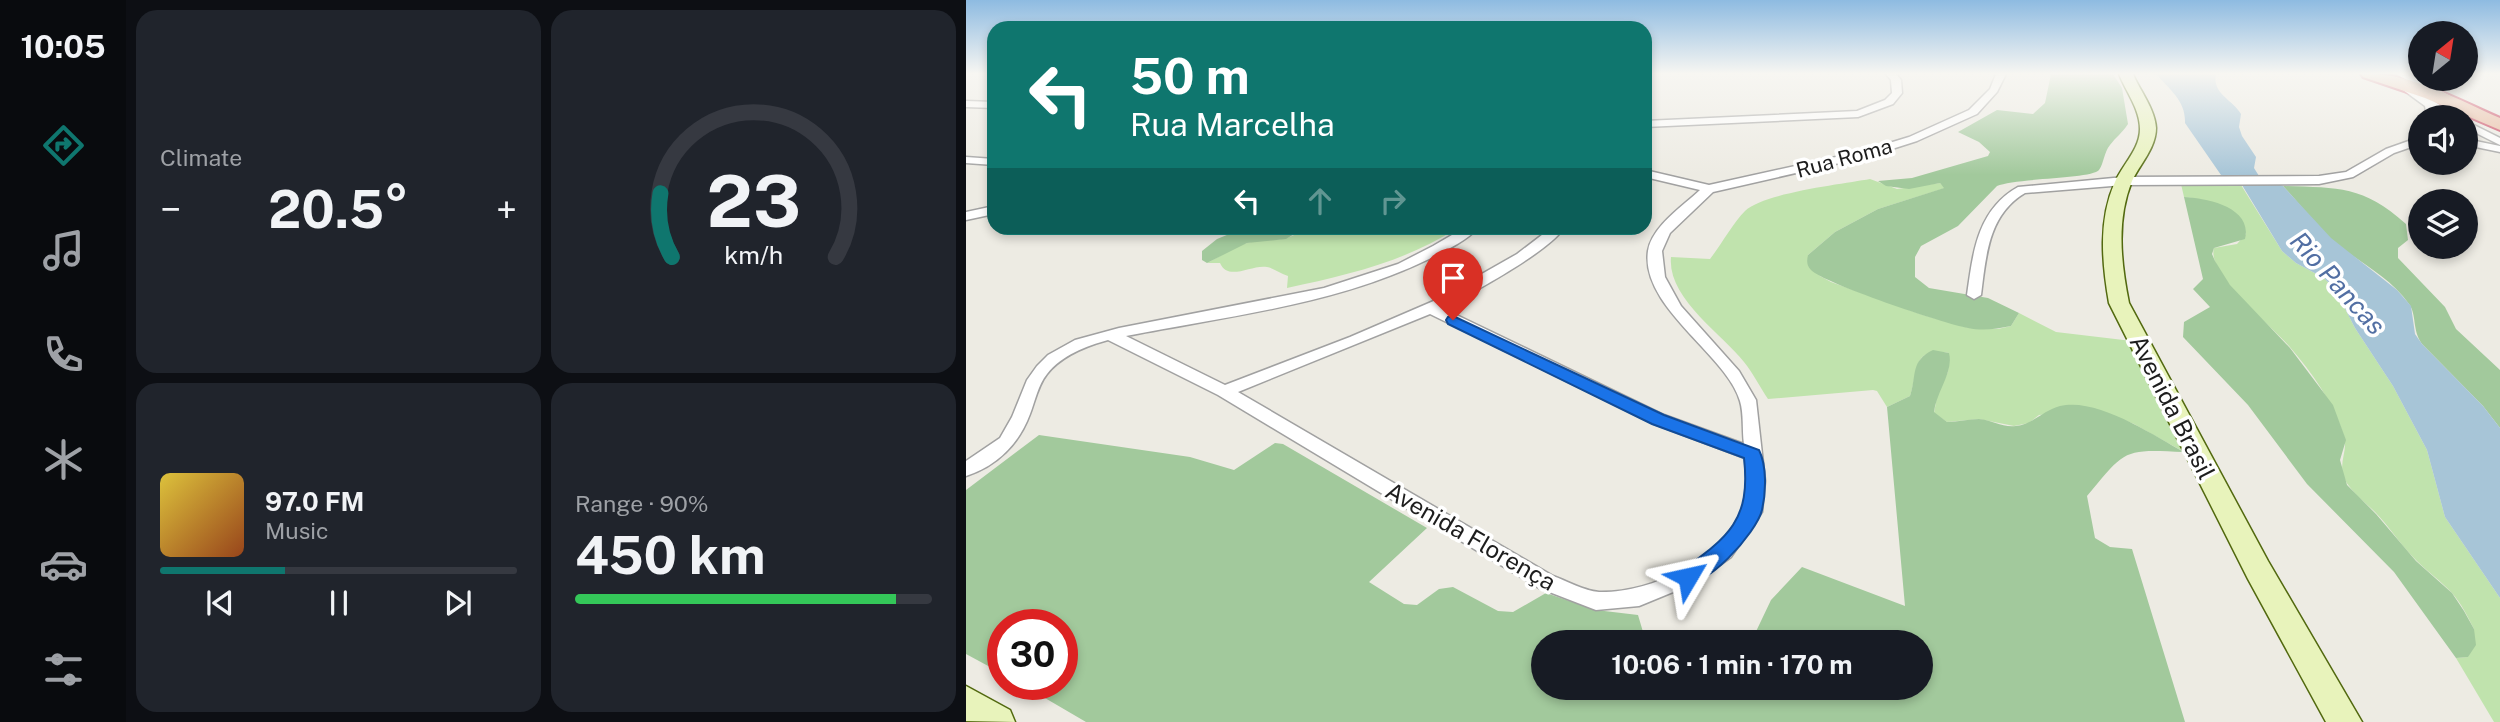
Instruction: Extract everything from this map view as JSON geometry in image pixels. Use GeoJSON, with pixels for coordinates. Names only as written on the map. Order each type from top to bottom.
{"type":"FeatureCollection","features":[{"type":"Feature","properties":{"kind":"highway"},"geometry":{"type":"LineString","coordinates":[[2478,120],[2500,125]]}},
{"type":"Feature","properties":{"kind":"main road","name":"Avenida Brasil"},"geometry":{"type":"LineString","coordinates":[[2142,108],[2148,131],[2114,209],[2112,239],[2119,303],[2258,570],[2345,722]]}},
{"type":"Feature","properties":{"kind":"main road"},"geometry":{"type":"LineString","coordinates":[[966,702],[998,722]]}},
{"type":"Feature","properties":{"kind":"street"},"geometry":{"type":"LineString","coordinates":[[1652,124],[1858,114],[1877,108]]}},
{"type":"Feature","properties":{"kind":"street","name":"Rua Roma"},"geometry":{"type":"LineString","coordinates":[[1709,189],[1866,154],[1913,139],[1977,108]]}},
{"type":"Feature","properties":{"kind":"street"},"geometry":{"type":"LineString","coordinates":[[2478,125],[2500,142]]}},
{"type":"Feature","properties":{"kind":"street"},"geometry":{"type":"LineString","coordinates":[[1974,295],[1980,251],[1988,224],[2007,196],[2022,190],[2124,181],[2319,180],[2349,175],[2408,143]]}},
{"type":"Feature","properties":{"kind":"street"},"geometry":{"type":"LineString","coordinates":[[2478,144],[2500,149]]}},
{"type":"Feature","properties":{"kind":"street"},"geometry":{"type":"LineString","coordinates":[[966,160],[987,162]]}},
{"type":"Feature","properties":{"kind":"street"},"geometry":{"type":"LineString","coordinates":[[1652,175],[1709,189]]}},
{"type":"Feature","properties":{"kind":"street","name":"Avenida Florença"},"geometry":{"type":"LineString","coordinates":[[1111,335],[1224,390],[1546,582],[1596,601],[1639,597],[1688,577],[1724,551],[1752,512],[1756,481],[1748,400],[1733,374],[1675,308],[1658,277],[1655,251],[1664,231],[1709,189]]}},
{"type":"Feature","properties":{"kind":"street"},"geometry":{"type":"LineString","coordinates":[[968,217],[987,212]]}},
{"type":"Feature","properties":{"kind":"street"},"geometry":{"type":"LineString","coordinates":[[966,469],[1004,445],[1015,428],[1031,382],[1056,356],[1086,341],[1328,292],[1384,275],[1460,235]]}},
{"type":"Feature","properties":{"kind":"street"},"geometry":{"type":"LineString","coordinates":[[1224,390],[1430,309],[1516,260],[1549,235]]}},
{"type":"Feature","properties":{"kind":"street"},"geometry":{"type":"LineString","coordinates":[[1430,309],[1658,419],[1752,454]]}},
{"type":"Feature","properties":{"kind":"green space"},"geometry":{"type":"Polygon","coordinates":[[[2040,108],[2125,108],[2128,124],[2108,148],[2099,170],[2082,175],[2019,181],[1997,186],[1958,226],[1921,246],[1915,257],[1915,277],[1929,288],[1988,298],[2019,313],[2011,326],[1979,329],[1955,325],[1860,293],[1820,276],[1809,268],[1808,255],[1835,232],[1878,209],[1944,188],[1940,183],[1909,189],[1886,186],[1878,181],[1912,178],[1988,156],[1990,152],[1979,142],[1958,132],[1997,110],[2033,114],[2040,108]]]}},
{"type":"Feature","properties":{"kind":"green space"},"geometry":{"type":"Polygon","coordinates":[[[1870,179],[1897,189],[1940,183],[1945,188],[1878,209],[1835,232],[1808,255],[1820,276],[1923,315],[1969,328],[1998,329],[2011,326],[2019,313],[2056,332],[2132,341],[2184,452],[2134,424],[2098,410],[2039,415],[2029,423],[2014,426],[1979,419],[1947,422],[1934,413],[1938,391],[1948,372],[1949,353],[1937,352],[1922,357],[1916,369],[1910,396],[1887,407],[1877,391],[1873,390],[1768,399],[1744,362],[1687,301],[1672,272],[1671,257],[1710,259],[1745,211],[1768,199],[1870,179]]]}},
{"type":"Feature","properties":{"kind":"green space"},"geometry":{"type":"Polygon","coordinates":[[[2181,184],[2241,185],[2282,251],[2296,263],[2324,278],[2335,289],[2355,328],[2393,386],[2427,450],[2445,517],[2500,598],[2500,722],[2494,722],[2456,658],[2468,657],[2474,629],[2461,606],[2349,486],[2342,466],[2344,436],[2321,389],[2289,346],[2242,300],[2220,272],[2214,259],[2214,248],[2237,244],[2246,234],[2235,218],[2221,207],[2204,200],[2184,197],[2181,184]]]}},
{"type":"Feature","properties":{"kind":"green space"},"geometry":{"type":"Polygon","coordinates":[[[2283,186],[2319,187],[2362,195],[2406,224],[2408,240],[2398,248],[2398,258],[2445,307],[2456,329],[2500,370],[2500,428],[2483,406],[2422,344],[2411,308],[2401,294],[2318,226],[2283,186]]]}},
{"type":"Feature","properties":{"kind":"green space"},"geometry":{"type":"Polygon","coordinates":[[[2184,197],[2204,199],[2226,206],[2242,219],[2246,228],[2245,239],[2214,248],[2212,254],[2215,261],[2230,285],[2290,348],[2333,405],[2346,440],[2340,460],[2347,485],[2416,561],[2452,593],[2474,629],[2476,645],[2468,657],[2456,658],[2394,572],[2307,484],[2248,405],[2183,337],[2184,322],[2210,307],[2193,289],[2203,279],[2184,197]]]}},
{"type":"Feature","properties":{"kind":"green space"},"geometry":{"type":"Polygon","coordinates":[[[1227,235],[1293,235],[1286,239],[1247,243],[1207,263],[1202,260],[1202,251],[1227,235]]]}},
{"type":"Feature","properties":{"kind":"green space"},"geometry":{"type":"Polygon","coordinates":[[[1445,235],[1417,250],[1375,266],[1287,288],[1288,276],[1269,268],[1234,272],[1224,269],[1220,263],[1207,263],[1242,244],[1290,237],[1445,235]]]}},
{"type":"Feature","properties":{"kind":"green space"},"geometry":{"type":"Polygon","coordinates":[[[1933,350],[1949,353],[1947,375],[1934,412],[1947,422],[1979,419],[2016,426],[2028,423],[2060,406],[2091,407],[2124,419],[2184,452],[2149,451],[2127,455],[2110,469],[2087,496],[2095,538],[2110,547],[2132,549],[2185,722],[1086,722],[1048,700],[1078,700],[1078,609],[987,609],[987,665],[966,654],[966,490],[1039,435],[1190,457],[1234,470],[1275,443],[1283,444],[1427,528],[1369,582],[1404,604],[1417,605],[1439,589],[1453,587],[1498,611],[1513,612],[1546,593],[1596,610],[1638,615],[1642,630],[1531,630],[1531,700],[1933,700],[1933,630],[1757,630],[1771,600],[1802,567],[1905,606],[1887,407],[1910,396],[1917,364],[1933,350]]]}},
{"type":"Feature","properties":{"kind":"water","name":"Rio Pancas"},"geometry":{"type":"Polygon","coordinates":[[[2183,108],[2236,108],[2241,114],[2239,127],[2242,136],[2256,157],[2254,168],[2259,176],[2283,186],[2331,238],[2397,290],[2411,306],[2415,334],[2422,344],[2483,406],[2500,428],[2500,598],[2445,517],[2427,450],[2393,386],[2355,328],[2335,289],[2324,278],[2296,263],[2282,251],[2242,185],[2221,175],[2185,123],[2183,108]]]}},
{"type":"Feature","properties":{"kind":"route"},"geometry":{"type":"LineString","coordinates":[[1453,320],[1570,379],[1658,419],[1752,454],[1756,481],[1752,512],[1724,551],[1688,577]]}}]}
